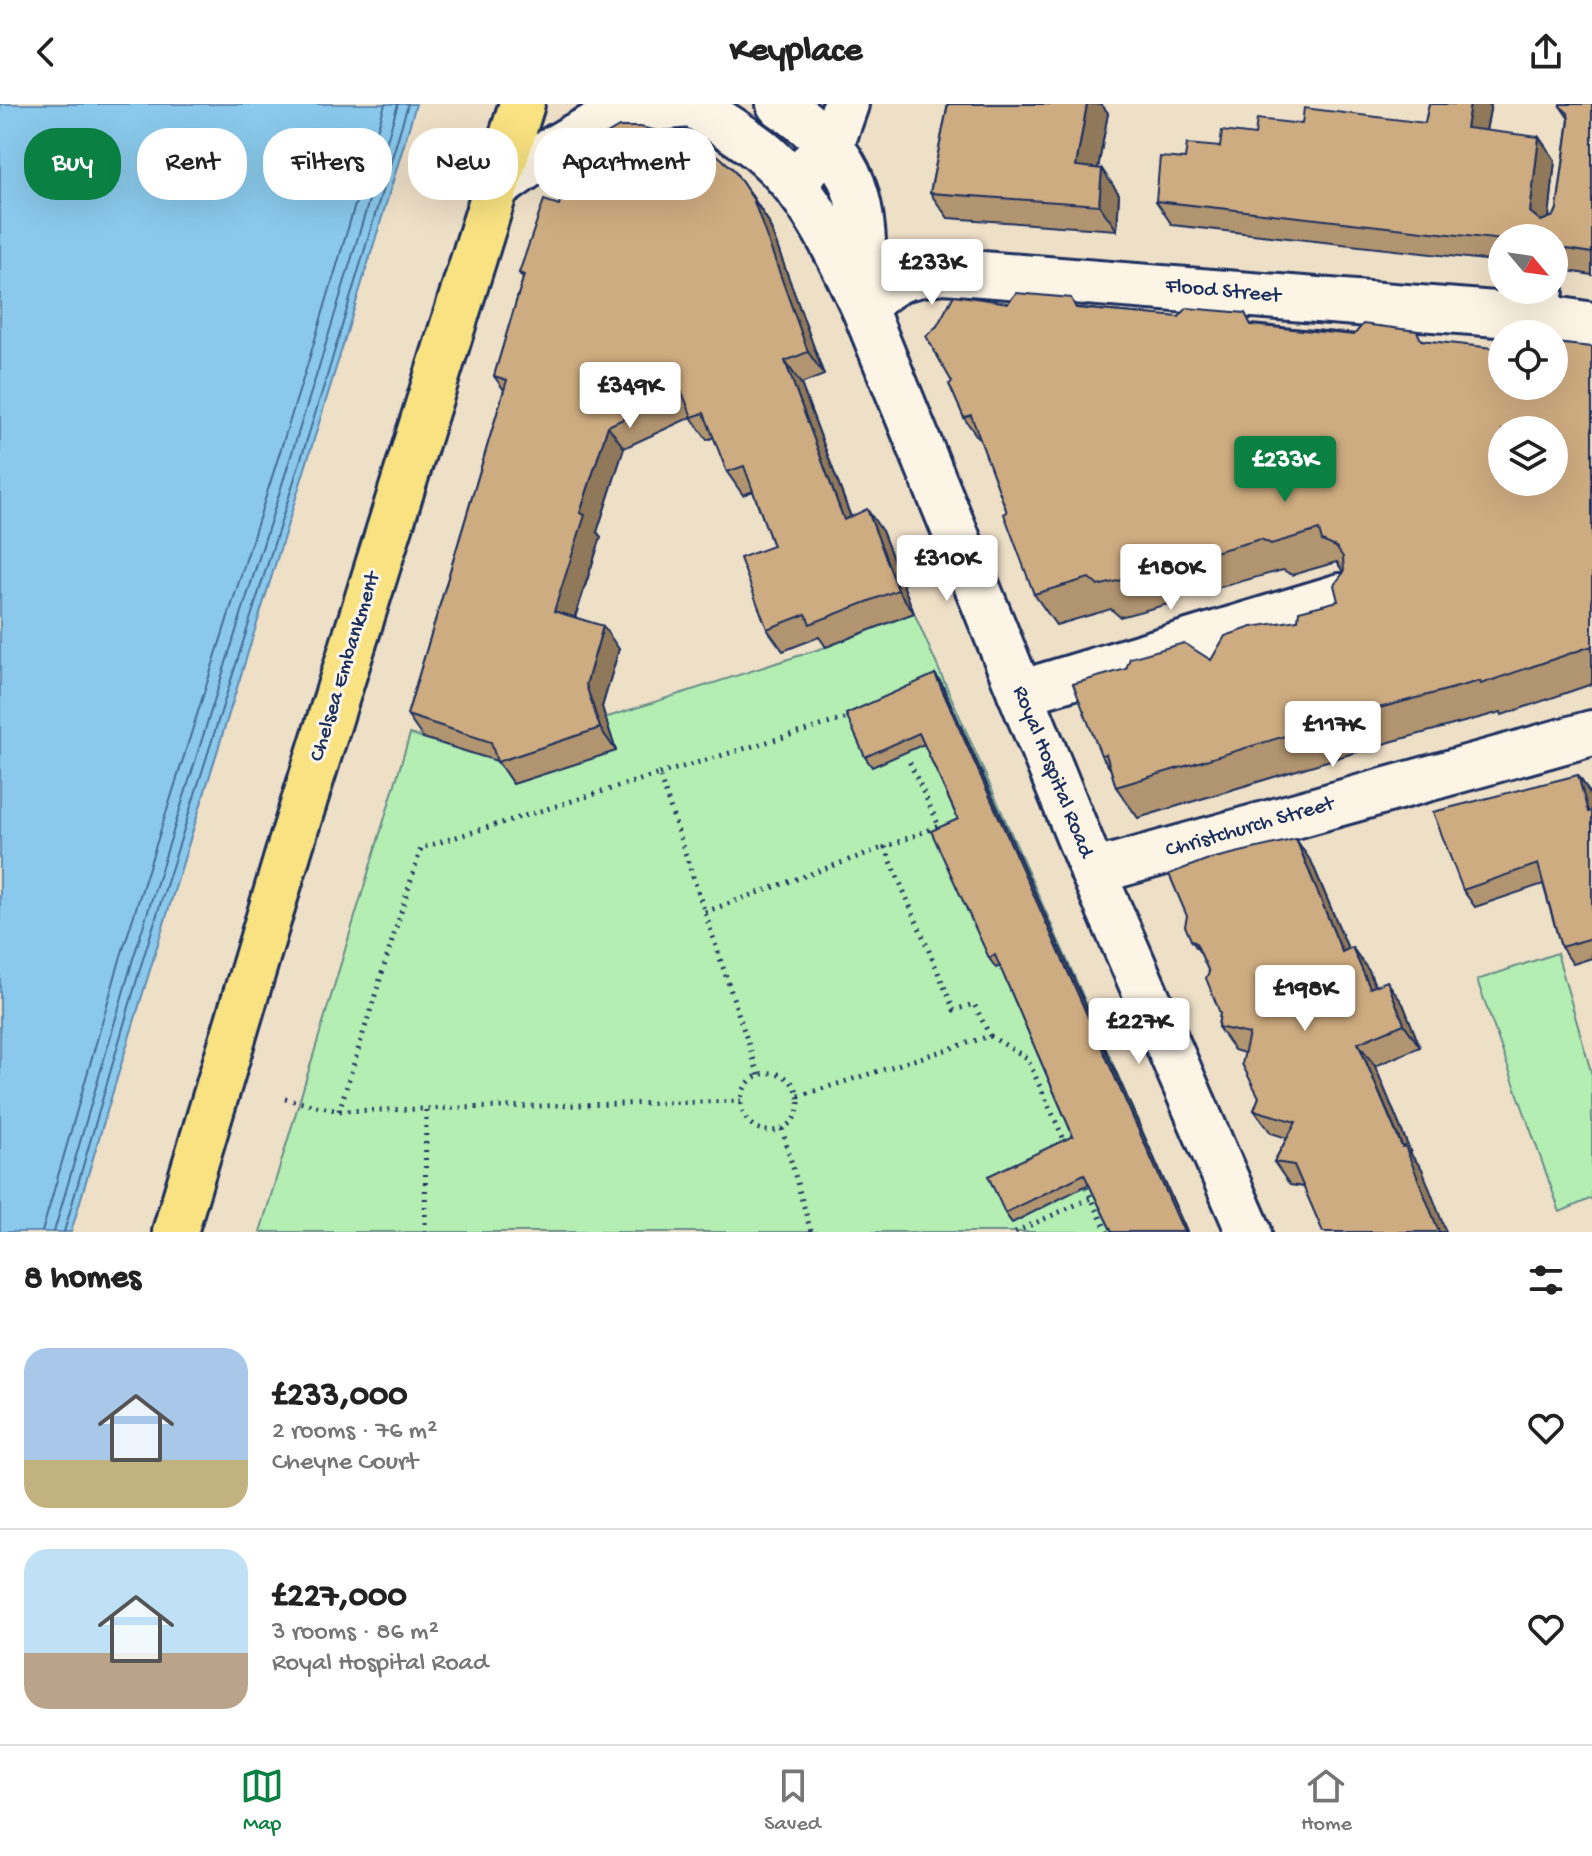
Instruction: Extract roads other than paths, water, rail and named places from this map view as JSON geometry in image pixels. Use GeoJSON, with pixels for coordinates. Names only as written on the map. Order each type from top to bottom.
{"type":"FeatureCollection","features":[{"type":"Feature","properties":{"kind":"highway","name":"Chelsea Embankment"},"geometry":{"type":"LineString","coordinates":[[515,128],[522,104]]}},
{"type":"Feature","properties":{"kind":"highway","name":"Chelsea Embankment"},"geometry":{"type":"LineString","coordinates":[[175,1232],[290,847],[492,200]]}},
{"type":"Feature","properties":{"kind":"main road","name":"Royal Hospital Road"},"geometry":{"type":"LineString","coordinates":[[518,173],[544,155],[615,118],[638,111],[692,104],[761,150],[792,181],[833,242],[864,308],[1093,872],[1249,1232]]}},
{"type":"Feature","properties":{"kind":"main road","name":"Royal Hospital Road"},"geometry":{"type":"LineString","coordinates":[[779,104],[831,146],[858,194],[864,248],[864,308]]}},
{"type":"Feature","properties":{"kind":"main road"},"geometry":{"type":"LineString","coordinates":[[792,181],[831,146],[846,104]]}},
{"type":"Feature","properties":{"kind":"main road","name":"Flood Street"},"geometry":{"type":"LineString","coordinates":[[864,308],[886,286],[915,275],[944,271],[1488,293]]}},
{"type":"Feature","properties":{"kind":"main road","name":"Flood Street"},"geometry":{"type":"LineString","coordinates":[[1563,304],[1592,325]]}},
{"type":"Feature","properties":{"kind":"main road"},"geometry":{"type":"LineString","coordinates":[[1020,693],[1341,596]]}},
{"type":"Feature","properties":{"kind":"main road","name":"Christchurch Street"},"geometry":{"type":"LineString","coordinates":[[1093,872],[1592,733]]}},
{"type":"Feature","properties":{"kind":"water"},"geometry":{"type":"Polygon","coordinates":[[[0,104],[416,104],[392,183],[392,128],[263,128],[263,200],[387,200],[71,1232],[0,1232],[0,104]]]}}]}
